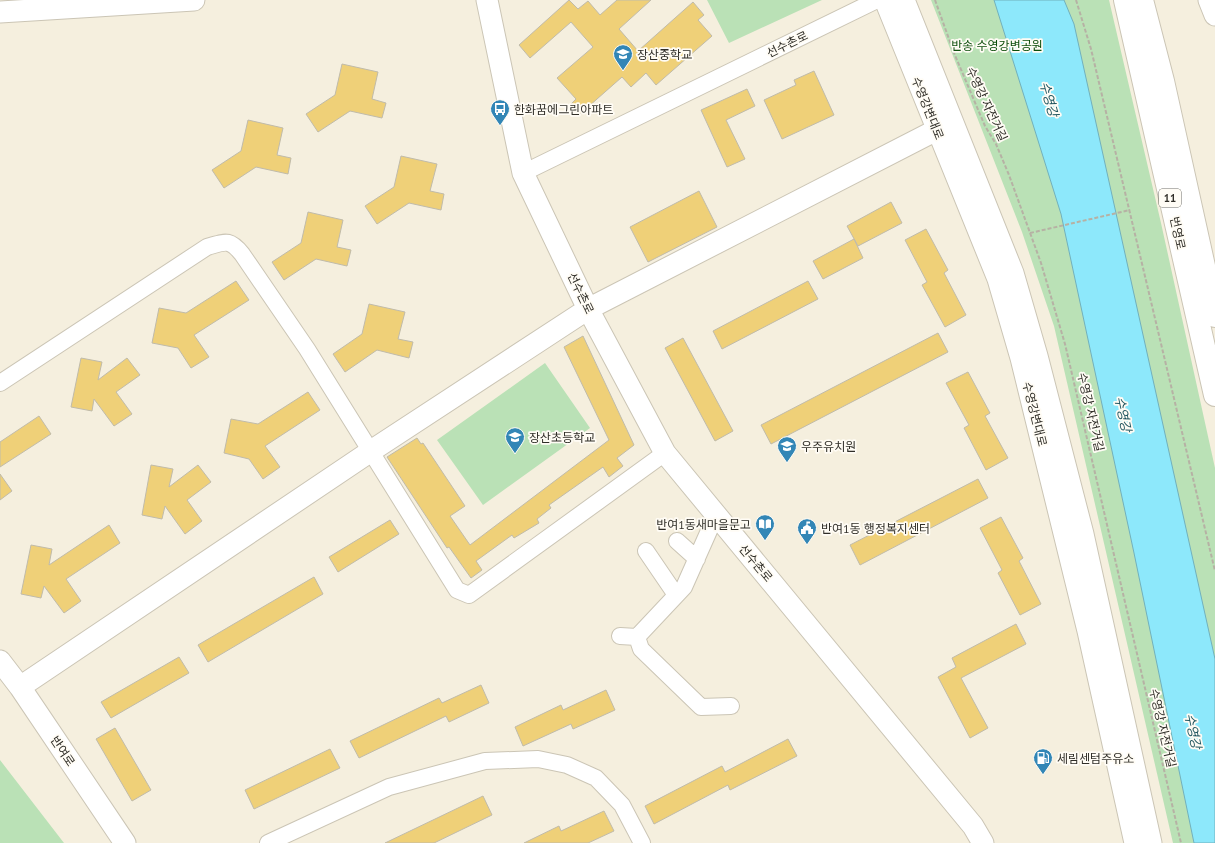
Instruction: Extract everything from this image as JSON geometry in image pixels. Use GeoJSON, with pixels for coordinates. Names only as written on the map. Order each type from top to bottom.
{"type":"FeatureCollection","features":[{"type":"Feature","properties":{"kind":"highway","name":"번영로"},"geometry":{"type":"LineString","coordinates":[[1125,0],[1215,395]]}},
{"type":"Feature","properties":{"kind":"highway","name":"번영로"},"geometry":{"type":"LineString","coordinates":[[1142,0],[1163,81],[1215,316]]}},
{"type":"Feature","properties":{"kind":"main road"},"geometry":{"type":"LineString","coordinates":[[0,12],[194,0]]}},
{"type":"Feature","properties":{"kind":"main road","name":"선수촌로"},"geometry":{"type":"LineString","coordinates":[[487,0],[523,173],[588,309],[665,453],[973,826],[983,843]]}},
{"type":"Feature","properties":{"kind":"main road","name":"수영강변대로"},"geometry":{"type":"LineString","coordinates":[[885,0],[1013,273],[1037,356],[1083,534],[1151,843]]}},
{"type":"Feature","properties":{"kind":"main road","name":"수영강변대로"},"geometry":{"type":"LineString","coordinates":[[904,0],[944,126],[998,279],[1021,358],[1088,631],[1135,843]]}},
{"type":"Feature","properties":{"kind":"main road"},"geometry":{"type":"LineString","coordinates":[[1209,0],[1215,15]]}},
{"type":"Feature","properties":{"kind":"main road"},"geometry":{"type":"LineString","coordinates":[[20,687],[371,451],[588,309],[944,126]]}},
{"type":"Feature","properties":{"kind":"main road","name":"반여로"},"geometry":{"type":"LineString","coordinates":[[0,661],[20,687],[125,843]]}},
{"type":"Feature","properties":{"kind":"street","name":"선수촌로"},"geometry":{"type":"LineString","coordinates":[[523,173],[878,0]]}},
{"type":"Feature","properties":{"kind":"street"},"geometry":{"type":"LineString","coordinates":[[0,383],[207,247],[224,242],[234,244],[242,254],[307,349],[457,590],[469,595],[665,453]]}},
{"type":"Feature","properties":{"kind":"street"},"geometry":{"type":"LineString","coordinates":[[637,637],[684,587],[716,515]]}},
{"type":"Feature","properties":{"kind":"street"},"geometry":{"type":"LineString","coordinates":[[678,541],[697,559]]}},
{"type":"Feature","properties":{"kind":"street"},"geometry":{"type":"LineString","coordinates":[[646,551],[676,595]]}},
{"type":"Feature","properties":{"kind":"street"},"geometry":{"type":"LineString","coordinates":[[620,636],[637,637]]}},
{"type":"Feature","properties":{"kind":"street"},"geometry":{"type":"LineString","coordinates":[[637,637],[641,649],[701,707],[731,706]]}},
{"type":"Feature","properties":{"kind":"street"},"geometry":{"type":"LineString","coordinates":[[268,843],[389,787],[485,760],[538,759],[567,765],[596,778],[622,805],[642,843]]}},
{"type":"Feature","properties":{"kind":"path","name":"수영강 자전거길"},"geometry":{"type":"LineString","coordinates":[[935,0],[954,53],[985,126],[996,144],[1009,175],[1041,263],[1068,355],[1181,843]]}},
{"type":"Feature","properties":{"kind":"path"},"geometry":{"type":"LineString","coordinates":[[1076,0],[1091,49],[1215,570]]}},
{"type":"Feature","properties":{"kind":"path"},"geometry":{"type":"LineString","coordinates":[[1030,232],[1130,210]]}},
{"type":"Feature","properties":{"kind":"green space"},"geometry":{"type":"Polygon","coordinates":[[[707,0],[822,0],[729,43],[707,0]]]}},
{"type":"Feature","properties":{"kind":"green space","name":"반송 수영강변공원"},"geometry":{"type":"Polygon","coordinates":[[[931,0],[1109,0],[1161,223],[1215,468],[1215,843],[1173,843],[1054,326],[1022,232],[931,0]]]}},
{"type":"Feature","properties":{"kind":"green space"},"geometry":{"type":"Polygon","coordinates":[[[545,363],[590,428],[483,505],[437,440],[545,363]]]}},
{"type":"Feature","properties":{"kind":"green space"},"geometry":{"type":"Polygon","coordinates":[[[0,760],[64,843],[0,843],[0,760]]]}},
{"type":"Feature","properties":{"kind":"water","name":"수영강"},"geometry":{"type":"Polygon","coordinates":[[[994,0],[1064,0],[1074,24],[1215,659],[1215,843],[1194,843],[1134,553],[1061,214],[994,0]]]}},
{"type":"Feature","properties":{"kind":"building"},"geometry":{"type":"Polygon","coordinates":[[[569,0],[578,9],[588,1],[600,15],[617,0],[651,0],[619,29],[638,51],[693,2],[704,15],[698,20],[712,36],[656,85],[646,73],[631,87],[622,77],[580,114],[571,104],[576,99],[557,78],[593,47],[571,22],[530,58],[519,45],[569,0]]]}},
{"type":"Feature","properties":{"kind":"building"},"geometry":{"type":"Polygon","coordinates":[[[342,64],[378,72],[372,99],[386,103],[382,118],[350,111],[318,132],[306,114],[335,95],[342,64]]]}},
{"type":"Feature","properties":{"kind":"building"},"geometry":{"type":"Polygon","coordinates":[[[814,71],[834,115],[782,139],[764,100],[796,85],[794,80],[814,71]]]}},
{"type":"Feature","properties":{"kind":"building"},"geometry":{"type":"Polygon","coordinates":[[[747,89],[755,106],[726,120],[745,159],[727,167],[701,110],[747,89]]]}},
{"type":"Feature","properties":{"kind":"building"},"geometry":{"type":"Polygon","coordinates":[[[248,120],[283,128],[277,155],[291,158],[288,174],[256,167],[224,188],[212,170],[241,151],[248,120]]]}},
{"type":"Feature","properties":{"kind":"building"},"geometry":{"type":"Polygon","coordinates":[[[401,156],[437,164],[430,191],[444,194],[441,210],[409,203],[377,224],[365,206],[394,187],[401,156]]]}},
{"type":"Feature","properties":{"kind":"building"},"geometry":{"type":"Polygon","coordinates":[[[699,191],[717,227],[648,262],[630,227],[699,191]]]}},
{"type":"Feature","properties":{"kind":"building"},"geometry":{"type":"Polygon","coordinates":[[[891,202],[902,223],[858,246],[847,226],[891,202]]]}},
{"type":"Feature","properties":{"kind":"building"},"geometry":{"type":"Polygon","coordinates":[[[308,212],[343,220],[337,247],[351,250],[347,266],[316,259],[284,280],[272,262],[301,243],[308,212]]]}},
{"type":"Feature","properties":{"kind":"building"},"geometry":{"type":"Polygon","coordinates":[[[926,229],[948,270],[944,273],[966,315],[945,327],[922,285],[927,282],[905,240],[926,229]]]}},
{"type":"Feature","properties":{"kind":"building"},"geometry":{"type":"Polygon","coordinates":[[[854,239],[863,258],[823,279],[813,261],[854,239]]]}},
{"type":"Feature","properties":{"kind":"building"},"geometry":{"type":"Polygon","coordinates":[[[236,281],[249,300],[194,335],[209,357],[191,368],[178,348],[152,343],[159,308],[186,313],[236,281]]]}},
{"type":"Feature","properties":{"kind":"building"},"geometry":{"type":"Polygon","coordinates":[[[808,281],[818,299],[722,349],[713,331],[808,281]]]}},
{"type":"Feature","properties":{"kind":"building"},"geometry":{"type":"Polygon","coordinates":[[[369,304],[405,312],[398,339],[413,342],[409,358],[377,350],[345,372],[333,354],[362,334],[369,304]]]}},
{"type":"Feature","properties":{"kind":"building"},"geometry":{"type":"Polygon","coordinates":[[[938,333],[948,352],[771,444],[761,425],[938,333]]]}},
{"type":"Feature","properties":{"kind":"building"},"geometry":{"type":"Polygon","coordinates":[[[583,336],[634,445],[617,458],[623,466],[609,477],[603,467],[549,505],[551,508],[537,519],[539,523],[514,538],[512,535],[476,561],[482,570],[471,578],[449,547],[447,548],[387,457],[417,438],[421,444],[423,443],[465,506],[450,516],[470,545],[609,440],[564,347],[583,336]]]}},
{"type":"Feature","properties":{"kind":"building"},"geometry":{"type":"Polygon","coordinates":[[[683,338],[733,431],[715,441],[665,348],[683,338]]]}},
{"type":"Feature","properties":{"kind":"building"},"geometry":{"type":"Polygon","coordinates":[[[81,358],[102,362],[98,380],[127,358],[140,375],[116,392],[132,414],[114,426],[94,399],[92,411],[71,407],[81,358]]]}},
{"type":"Feature","properties":{"kind":"building"},"geometry":{"type":"Polygon","coordinates":[[[968,372],[990,413],[985,416],[1008,458],[986,470],[964,428],[969,425],[946,383],[968,372]]]}},
{"type":"Feature","properties":{"kind":"building"},"geometry":{"type":"Polygon","coordinates":[[[308,392],[320,410],[265,446],[280,467],[263,479],[249,459],[224,453],[231,419],[258,424],[308,392]]]}},
{"type":"Feature","properties":{"kind":"building"},"geometry":{"type":"Polygon","coordinates":[[[39,416],[51,434],[0,467],[0,442],[39,416]]]}},
{"type":"Feature","properties":{"kind":"building"},"geometry":{"type":"Polygon","coordinates":[[[151,465],[173,469],[169,487],[198,465],[211,482],[187,500],[202,521],[185,534],[165,506],[162,519],[142,515],[151,465]]]}},
{"type":"Feature","properties":{"kind":"building"},"geometry":{"type":"Polygon","coordinates":[[[0,474],[12,491],[0,500],[0,474]]]}},
{"type":"Feature","properties":{"kind":"building"},"geometry":{"type":"Polygon","coordinates":[[[978,479],[988,498],[860,565],[850,545],[978,479]]]}},
{"type":"Feature","properties":{"kind":"building"},"geometry":{"type":"Polygon","coordinates":[[[1001,517],[1023,558],[1019,561],[1041,604],[1020,615],[998,573],[1002,570],[980,528],[1001,517]]]}},
{"type":"Feature","properties":{"kind":"building"},"geometry":{"type":"Polygon","coordinates":[[[390,520],[399,534],[338,572],[329,557],[390,520]]]}},
{"type":"Feature","properties":{"kind":"building"},"geometry":{"type":"Polygon","coordinates":[[[109,525],[120,543],[66,579],[81,601],[64,613],[44,586],[41,598],[21,594],[31,545],[52,549],[49,565],[109,525]]]}},
{"type":"Feature","properties":{"kind":"building"},"geometry":{"type":"Polygon","coordinates":[[[314,577],[323,594],[208,662],[198,645],[314,577]]]}},
{"type":"Feature","properties":{"kind":"building"},"geometry":{"type":"Polygon","coordinates":[[[1016,624],[1026,644],[961,678],[988,728],[970,738],[938,677],[956,667],[952,658],[1016,624]]]}},
{"type":"Feature","properties":{"kind":"building"},"geometry":{"type":"Polygon","coordinates":[[[179,657],[189,673],[111,718],[101,702],[179,657]]]}},
{"type":"Feature","properties":{"kind":"building"},"geometry":{"type":"Polygon","coordinates":[[[481,685],[489,703],[449,722],[446,716],[359,758],[350,741],[439,698],[442,703],[481,685]]]}},
{"type":"Feature","properties":{"kind":"building"},"geometry":{"type":"Polygon","coordinates":[[[606,690],[615,710],[573,729],[571,724],[523,746],[515,727],[561,705],[563,710],[606,690]]]}},
{"type":"Feature","properties":{"kind":"building"},"geometry":{"type":"Polygon","coordinates":[[[115,728],[151,790],[132,801],[96,739],[115,728]]]}},
{"type":"Feature","properties":{"kind":"building"},"geometry":{"type":"Polygon","coordinates":[[[788,739],[797,756],[730,790],[728,785],[654,824],[645,806],[722,766],[725,772],[788,739]]]}},
{"type":"Feature","properties":{"kind":"building"},"geometry":{"type":"Polygon","coordinates":[[[330,749],[340,768],[254,809],[245,790],[330,749]]]}},
{"type":"Feature","properties":{"kind":"building"},"geometry":{"type":"Polygon","coordinates":[[[483,796],[492,815],[434,843],[385,843],[483,796]]]}},
{"type":"Feature","properties":{"kind":"building"},"geometry":{"type":"Polygon","coordinates":[[[604,811],[614,831],[588,843],[524,843],[559,826],[561,831],[604,811]]]}},
{"type":"Feature","properties":{"kind":"place","name":"장산중학교"},"geometry":{"type":"Point","coordinates":[623,71]}},
{"type":"Feature","properties":{"kind":"place","name":"한화꿈에그린아파트"},"geometry":{"type":"Point","coordinates":[500,126]}},
{"type":"Feature","properties":{"kind":"place","name":"장산초등학교"},"geometry":{"type":"Point","coordinates":[515,454]}},
{"type":"Feature","properties":{"kind":"place","name":"우주유치원"},"geometry":{"type":"Point","coordinates":[787,463]}},
{"type":"Feature","properties":{"kind":"place","name":"반여1동새마을문고"},"geometry":{"type":"Point","coordinates":[765,541]}},
{"type":"Feature","properties":{"kind":"place","name":"반여1동 행정복지센터"},"geometry":{"type":"Point","coordinates":[807,545]}},
{"type":"Feature","properties":{"kind":"place","name":"세림센텀주유소"},"geometry":{"type":"Point","coordinates":[1043,775]}}]}
